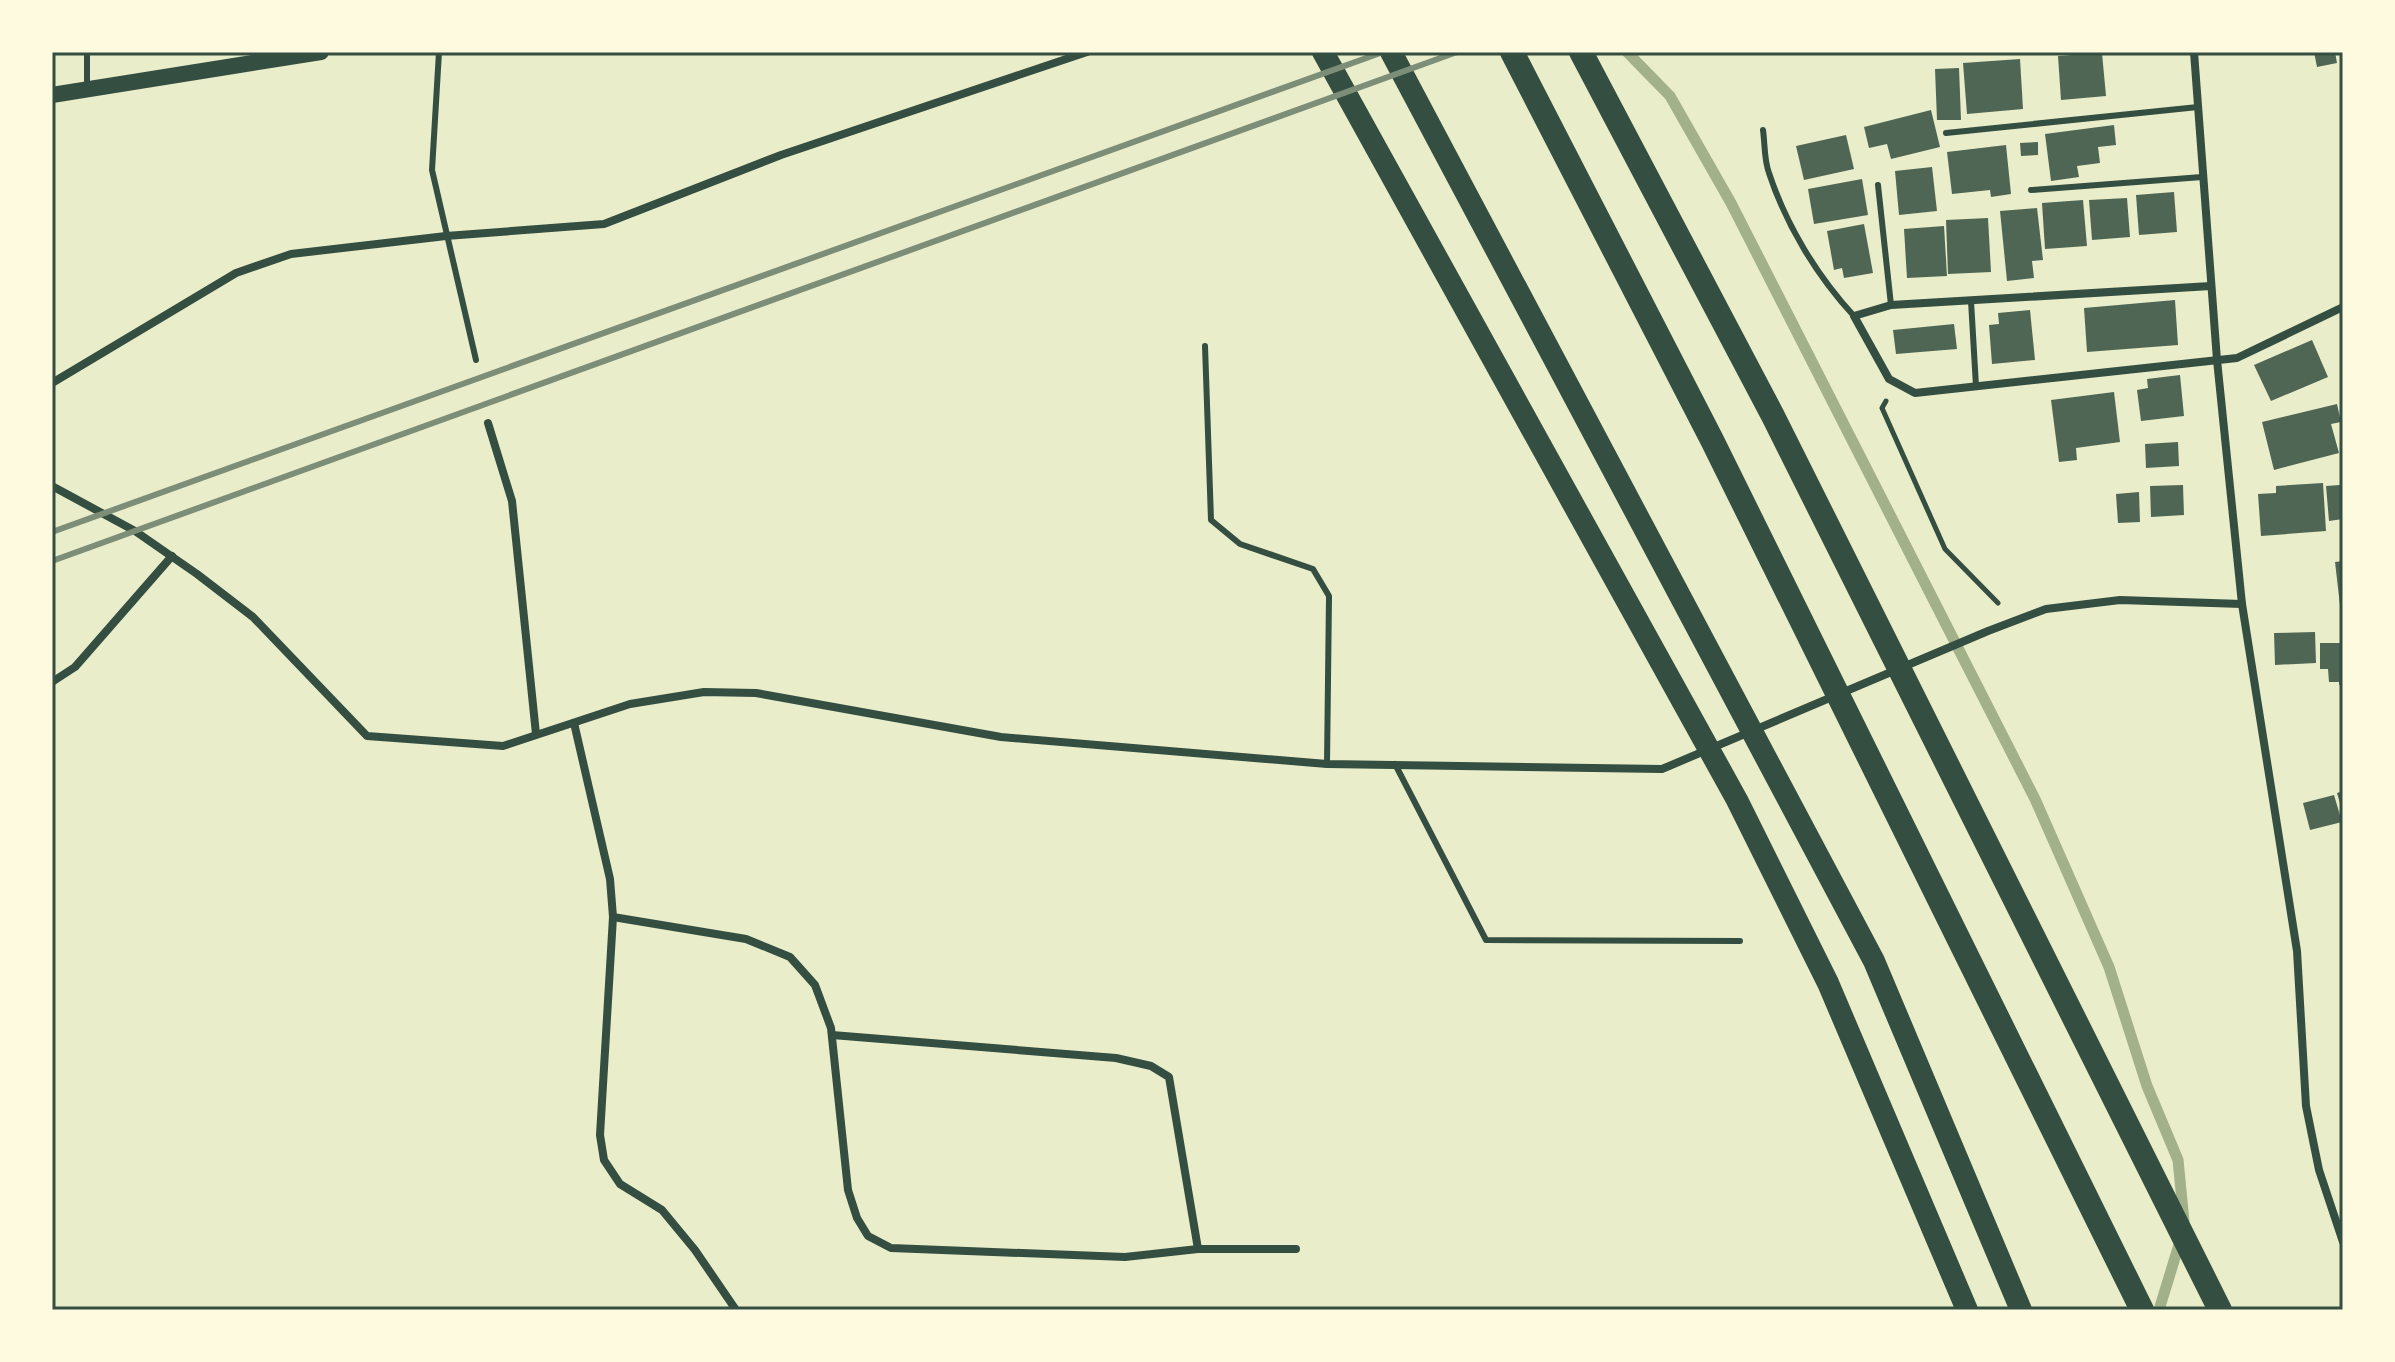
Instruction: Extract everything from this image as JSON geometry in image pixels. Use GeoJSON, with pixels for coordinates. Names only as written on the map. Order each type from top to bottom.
{"type":"FeatureCollection","features":[{"type":"Feature","properties":{"kind":"highway"},"geometry":{"type":"LineString","coordinates":[[1323,52],[1737,800],[1828,983],[1967,1310]]}},
{"type":"Feature","properties":{"kind":"highway"},"geometry":{"type":"LineString","coordinates":[[1391,52],[1874,961],[2021,1310]]}},
{"type":"Feature","properties":{"kind":"highway"},"geometry":{"type":"LineString","coordinates":[[1512,52],[1712,440],[2142,1310]]}},
{"type":"Feature","properties":{"kind":"highway"},"geometry":{"type":"LineString","coordinates":[[1581,52],[1773,416],[2220,1310]]}},
{"type":"Feature","properties":{"kind":"main road"},"geometry":{"type":"LineString","coordinates":[[52,95],[321,52]]}},
{"type":"Feature","properties":{"kind":"street"},"geometry":{"type":"LineString","coordinates":[[52,383],[236,273],[291,254],[446,236],[604,224],[781,155],[1087,52]]}},
{"type":"Feature","properties":{"kind":"street"},"geometry":{"type":"LineString","coordinates":[[2194,52],[2217,360],[2242,604],[2297,951],[2306,1106],[2319,1170],[2343,1242]]}},
{"type":"Feature","properties":{"kind":"street"},"geometry":{"type":"LineString","coordinates":[[2211,286],[1891,305],[1854,316],[1889,379],[1915,393],[2237,358],[2343,307]]}},
{"type":"Feature","properties":{"kind":"street"},"geometry":{"type":"LineString","coordinates":[[488,423],[512,501],[536,734]]}},
{"type":"Feature","properties":{"kind":"street"},"geometry":{"type":"LineString","coordinates":[[52,486],[135,531],[253,617],[367,736],[503,746],[630,704],[704,692],[756,693],[1001,737],[1327,764],[1662,769],[2046,609],[2120,600],[2242,604]]}},
{"type":"Feature","properties":{"kind":"street"},"geometry":{"type":"LineString","coordinates":[[52,682],[75,667],[172,556]]}},
{"type":"Feature","properties":{"kind":"street"},"geometry":{"type":"LineString","coordinates":[[574,723],[610,879],[613,917],[600,1135],[604,1160],[620,1184],[662,1210],[695,1250],[736,1310]]}},
{"type":"Feature","properties":{"kind":"street"},"geometry":{"type":"LineString","coordinates":[[613,917],[746,939],[790,957],[815,985],[832,1035],[848,1190],[857,1218],[868,1236],[891,1248],[1125,1257],[1198,1249],[1296,1249]]}},
{"type":"Feature","properties":{"kind":"street"},"geometry":{"type":"LineString","coordinates":[[832,1035],[1116,1058],[1151,1066],[1169,1077],[1198,1249]]}},
{"type":"Feature","properties":{"kind":"lane"},"geometry":{"type":"LineString","coordinates":[[87,52],[87,90]]}},
{"type":"Feature","properties":{"kind":"lane"},"geometry":{"type":"LineString","coordinates":[[439,52],[432,170],[476,360]]}},
{"type":"Feature","properties":{"kind":"lane"},"geometry":{"type":"LineString","coordinates":[[1946,133],[2198,107]]}},
{"type":"Feature","properties":{"kind":"lane"},"geometry":{"type":"LineString","coordinates":[[1763,130],[1768,171],[1794,231],[1836,297],[1854,316]]}},
{"type":"Feature","properties":{"kind":"lane"},"geometry":{"type":"LineString","coordinates":[[2031,190],[2202,177]]}},
{"type":"Feature","properties":{"kind":"lane"},"geometry":{"type":"LineString","coordinates":[[1878,185],[1891,305]]}},
{"type":"Feature","properties":{"kind":"lane"},"geometry":{"type":"LineString","coordinates":[[1971,301],[1976,386]]}},
{"type":"Feature","properties":{"kind":"lane"},"geometry":{"type":"LineString","coordinates":[[1205,346],[1211,520],[1240,544],[1313,569],[1329,596],[1327,764]]}},
{"type":"Feature","properties":{"kind":"lane"},"geometry":{"type":"LineString","coordinates":[[1395,764],[1486,940],[1740,941]]}},
{"type":"Feature","properties":{"kind":"path"},"geometry":{"type":"LineString","coordinates":[[1896,384],[1882,408],[1945,549],[2015,621]]}},
{"type":"Feature","properties":{"kind":"building"},"geometry":{"type":"Polygon","coordinates":[[[2314,52],[2335,52],[2337,63],[2317,67],[2314,52]]]}},
{"type":"Feature","properties":{"kind":"building"},"geometry":{"type":"Polygon","coordinates":[[[2102,53],[2106,96],[2061,100],[2058,56],[2102,53]]]}},
{"type":"Feature","properties":{"kind":"building"},"geometry":{"type":"Polygon","coordinates":[[[2020,59],[2023,109],[1967,114],[1963,63],[2020,59]]]}},
{"type":"Feature","properties":{"kind":"building"},"geometry":{"type":"Polygon","coordinates":[[[1959,68],[1961,120],[1937,120],[1935,69],[1959,68]]]}},
{"type":"Feature","properties":{"kind":"building"},"geometry":{"type":"Polygon","coordinates":[[[1931,110],[1940,147],[1891,159],[1887,144],[1869,148],[1864,127],[1931,110]]]}},
{"type":"Feature","properties":{"kind":"building"},"geometry":{"type":"Polygon","coordinates":[[[2114,125],[2116,145],[2098,147],[2100,163],[2077,166],[2079,177],[2051,181],[2045,134],[2114,125]]]}},
{"type":"Feature","properties":{"kind":"building"},"geometry":{"type":"Polygon","coordinates":[[[1846,135],[1854,169],[1804,180],[1796,146],[1846,135]]]}},
{"type":"Feature","properties":{"kind":"building"},"geometry":{"type":"Polygon","coordinates":[[[2038,142],[2038,155],[2021,156],[2020,143],[2038,142]]]}},
{"type":"Feature","properties":{"kind":"building"},"geometry":{"type":"Polygon","coordinates":[[[2006,145],[2011,194],[1991,197],[1990,190],[1952,194],[1947,152],[2006,145]]]}},
{"type":"Feature","properties":{"kind":"building"},"geometry":{"type":"Polygon","coordinates":[[[1932,167],[1937,211],[1899,215],[1895,171],[1932,167]]]}},
{"type":"Feature","properties":{"kind":"building"},"geometry":{"type":"Polygon","coordinates":[[[1862,179],[1868,215],[1814,224],[1808,189],[1862,179]]]}},
{"type":"Feature","properties":{"kind":"building"},"geometry":{"type":"Polygon","coordinates":[[[2174,192],[2177,232],[2139,235],[2136,195],[2174,192]]]}},
{"type":"Feature","properties":{"kind":"building"},"geometry":{"type":"Polygon","coordinates":[[[2127,198],[2130,237],[2092,240],[2089,200],[2127,198]]]}},
{"type":"Feature","properties":{"kind":"building"},"geometry":{"type":"Polygon","coordinates":[[[2083,200],[2087,246],[2045,249],[2042,203],[2083,200]]]}},
{"type":"Feature","properties":{"kind":"building"},"geometry":{"type":"Polygon","coordinates":[[[2037,208],[2043,260],[2032,261],[2034,278],[2007,281],[2000,211],[2037,208]]]}},
{"type":"Feature","properties":{"kind":"building"},"geometry":{"type":"Polygon","coordinates":[[[1988,218],[1991,272],[1948,274],[1946,220],[1988,218]]]}},
{"type":"Feature","properties":{"kind":"building"},"geometry":{"type":"Polygon","coordinates":[[[1864,224],[1873,273],[1844,278],[1842,268],[1834,270],[1827,231],[1864,224]]]}},
{"type":"Feature","properties":{"kind":"building"},"geometry":{"type":"Polygon","coordinates":[[[1944,226],[1947,276],[1907,278],[1904,229],[1944,226]]]}},
{"type":"Feature","properties":{"kind":"building"},"geometry":{"type":"Polygon","coordinates":[[[2175,300],[2178,345],[2087,352],[2084,308],[2175,300]]]}},
{"type":"Feature","properties":{"kind":"building"},"geometry":{"type":"Polygon","coordinates":[[[2030,310],[2035,360],[1992,364],[1989,325],[1999,324],[1998,313],[2030,310]]]}},
{"type":"Feature","properties":{"kind":"building"},"geometry":{"type":"Polygon","coordinates":[[[1954,324],[1957,349],[1896,354],[1893,330],[1954,324]]]}},
{"type":"Feature","properties":{"kind":"building"},"geometry":{"type":"Polygon","coordinates":[[[2312,340],[2328,377],[2271,401],[2254,365],[2312,340]]]}},
{"type":"Feature","properties":{"kind":"building"},"geometry":{"type":"Polygon","coordinates":[[[2180,375],[2184,416],[2141,421],[2137,390],[2148,388],[2147,379],[2180,375]]]}},
{"type":"Feature","properties":{"kind":"building"},"geometry":{"type":"Polygon","coordinates":[[[2114,392],[2120,442],[2076,448],[2077,460],[2059,462],[2051,400],[2114,392]]]}},
{"type":"Feature","properties":{"kind":"building"},"geometry":{"type":"Polygon","coordinates":[[[2337,404],[2341,422],[2331,424],[2339,453],[2274,470],[2262,422],[2337,404]]]}},
{"type":"Feature","properties":{"kind":"building"},"geometry":{"type":"Polygon","coordinates":[[[2178,442],[2179,466],[2146,468],[2145,444],[2178,442]]]}},
{"type":"Feature","properties":{"kind":"building"},"geometry":{"type":"Polygon","coordinates":[[[2340,480],[2343,480],[2343,519],[2329,521],[2326,486],[2340,485],[2340,480]]]}},
{"type":"Feature","properties":{"kind":"building"},"geometry":{"type":"Polygon","coordinates":[[[2323,483],[2326,531],[2261,536],[2258,494],[2276,493],[2276,486],[2323,483]]]}},
{"type":"Feature","properties":{"kind":"building"},"geometry":{"type":"Polygon","coordinates":[[[2183,485],[2184,515],[2151,517],[2150,486],[2183,485]]]}},
{"type":"Feature","properties":{"kind":"building"},"geometry":{"type":"Polygon","coordinates":[[[2139,492],[2140,522],[2118,523],[2116,494],[2139,492]]]}},
{"type":"Feature","properties":{"kind":"building"},"geometry":{"type":"Polygon","coordinates":[[[2343,561],[2343,614],[2341,614],[2335,562],[2343,561]]]}},
{"type":"Feature","properties":{"kind":"building"},"geometry":{"type":"Polygon","coordinates":[[[2315,632],[2316,663],[2275,665],[2274,633],[2315,632]]]}},
{"type":"Feature","properties":{"kind":"building"},"geometry":{"type":"Polygon","coordinates":[[[2320,643],[2343,643],[2343,685],[2329,682],[2328,669],[2320,669],[2320,643]]]}},
{"type":"Feature","properties":{"kind":"building"},"geometry":{"type":"Polygon","coordinates":[[[2343,791],[2343,810],[2342,810],[2337,793],[2343,791]]]}},
{"type":"Feature","properties":{"kind":"building"},"geometry":{"type":"Polygon","coordinates":[[[2334,795],[2342,822],[2310,830],[2303,803],[2334,795]]]}},
{"type":"Feature","properties":{"kind":"waterway"},"geometry":{"type":"LineString","coordinates":[[1627,52],[1670,96],[1731,203],[2035,799],[2109,967],[2147,1086],[2178,1160],[2184,1221]]}},
{"type":"Feature","properties":{"kind":"waterway"},"geometry":{"type":"LineString","coordinates":[[2159,1310],[2181,1238]]}},
{"type":"Feature","properties":{"kind":"railway"},"geometry":{"type":"LineString","coordinates":[[52,532],[1383,52]]}},
{"type":"Feature","properties":{"kind":"railway"},"geometry":{"type":"LineString","coordinates":[[52,561],[1457,52]]}}]}
